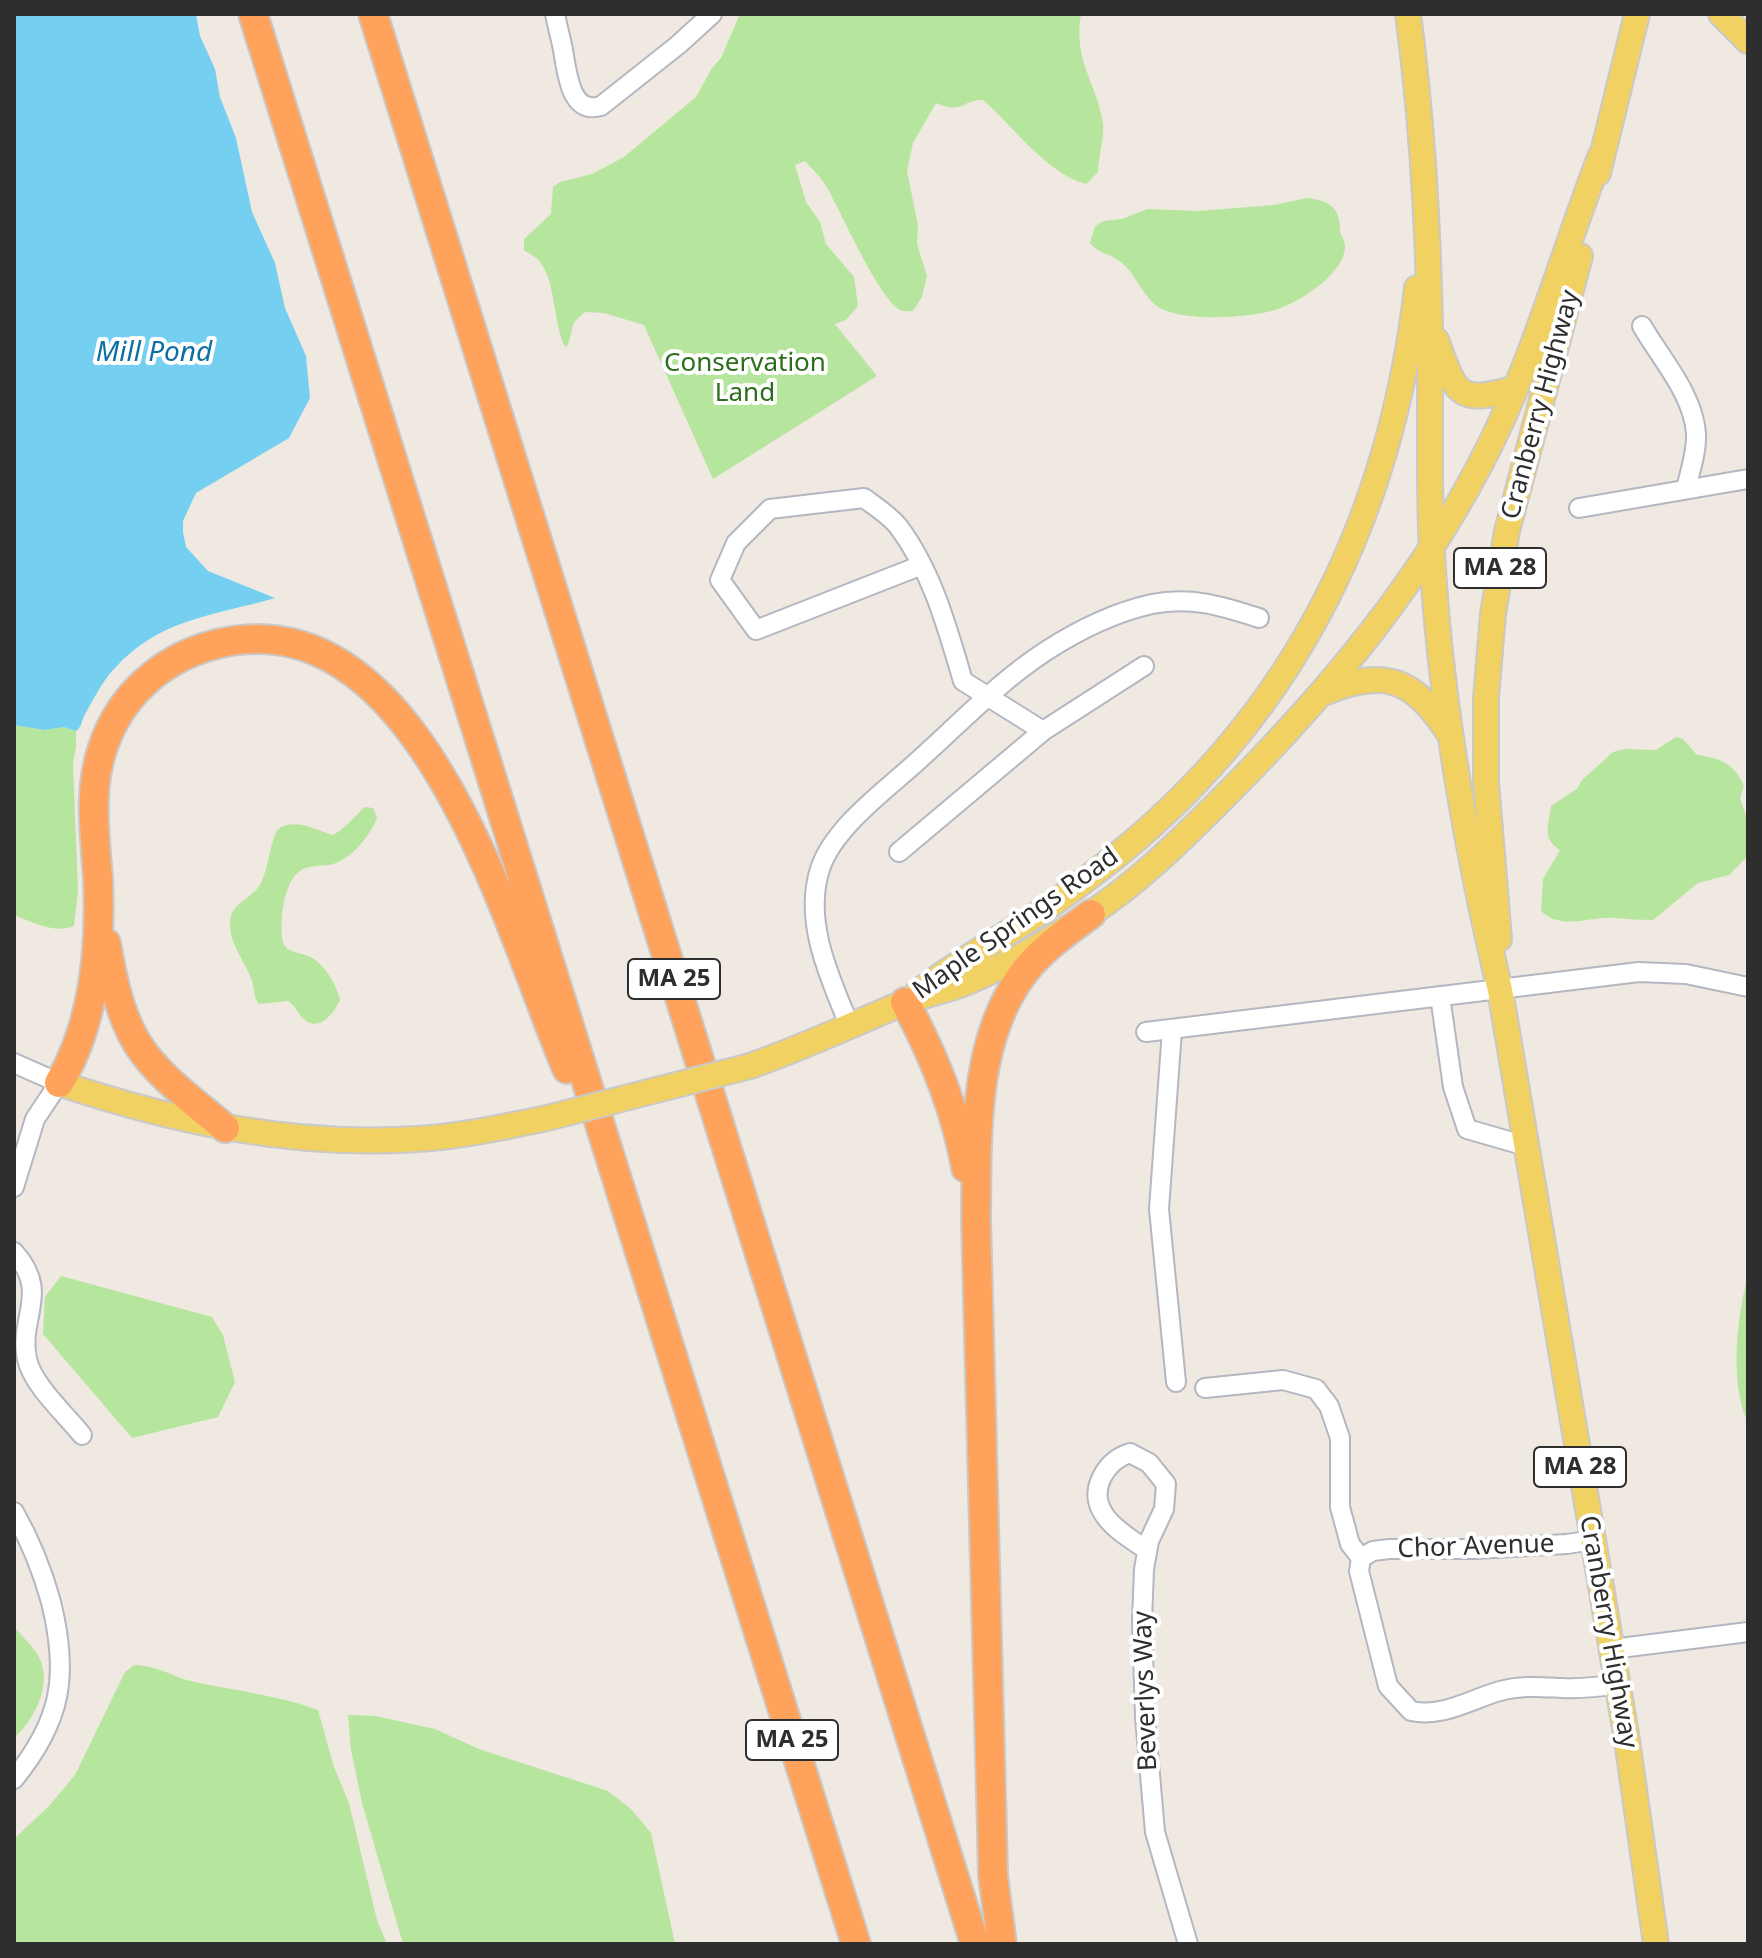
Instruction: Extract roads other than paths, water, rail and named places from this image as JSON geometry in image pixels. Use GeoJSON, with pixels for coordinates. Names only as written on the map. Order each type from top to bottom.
{"type":"FeatureCollection","features":[{"type":"Feature","properties":{"kind":"highway","name":"MA 25"},"geometry":{"type":"LineString","coordinates":[[253,14],[856,1944]]}},
{"type":"Feature","properties":{"kind":"highway","name":"MA 25"},"geometry":{"type":"LineString","coordinates":[[373,14],[975,1944]]}},
{"type":"Feature","properties":{"kind":"highway"},"geometry":{"type":"LineString","coordinates":[[59,1083],[72,1062],[86,1025],[95,970],[98,895],[94,813],[97,769],[111,727],[133,693],[166,665],[188,654],[227,641],[293,643],[331,659],[371,687],[405,722],[452,794],[515,933],[547,1022],[629,1217]]}},
{"type":"Feature","properties":{"kind":"highway"},"geometry":{"type":"LineString","coordinates":[[98,895],[111,972],[118,999],[136,1042],[165,1077],[225,1128]]}},
{"type":"Feature","properties":{"kind":"highway"},"geometry":{"type":"LineString","coordinates":[[1002,1944],[993,1876],[976,1220],[977,1145],[989,1051],[1002,1008],[1034,960],[1091,914]]}},
{"type":"Feature","properties":{"kind":"highway"},"geometry":{"type":"LineString","coordinates":[[905,1002],[922,1033],[953,1116],[963,1148],[976,1220]]}},
{"type":"Feature","properties":{"kind":"main road","name":"Cranberry Highway"},"geometry":{"type":"LineString","coordinates":[[1408,14],[1418,86],[1425,215],[1430,323],[1432,548],[1438,630],[1452,738],[1481,908],[1500,990],[1618,1684],[1656,1944]]}},
{"type":"Feature","properties":{"kind":"main road"},"geometry":{"type":"LineString","coordinates":[[1721,14],[1748,41]]}},
{"type":"Feature","properties":{"kind":"main road"},"geometry":{"type":"LineString","coordinates":[[1735,14],[1748,33]]}},
{"type":"Feature","properties":{"kind":"main road","name":"Cranberry Highway"},"geometry":{"type":"LineString","coordinates":[[1432,548],[1471,481],[1516,388],[1600,157],[1639,16]]}},
{"type":"Feature","properties":{"kind":"main road","name":"Cranberry Highway"},"geometry":{"type":"LineString","coordinates":[[1500,990],[1498,906],[1486,782],[1486,698],[1493,614],[1507,531],[1588,226],[1600,157]]}},
{"type":"Feature","properties":{"kind":"main road","name":"Maple Springs Road"},"geometry":{"type":"LineString","coordinates":[[905,1002],[948,968],[1071,891],[1162,817],[1217,761],[1291,662],[1334,586],[1379,477],[1406,362],[1425,215]]}},
{"type":"Feature","properties":{"kind":"main road"},"geometry":{"type":"LineString","coordinates":[[1430,323],[1449,376],[1461,391],[1478,398],[1516,388]]}},
{"type":"Feature","properties":{"kind":"main road","name":"Maple Springs Road"},"geometry":{"type":"LineString","coordinates":[[59,1083],[118,1103],[225,1128],[280,1136],[367,1141],[461,1134],[543,1119],[750,1066],[790,1052],[905,1002],[972,979],[1091,914],[1180,839],[1323,693],[1408,584],[1432,548]]}},
{"type":"Feature","properties":{"kind":"main road"},"geometry":{"type":"LineString","coordinates":[[1323,693],[1365,679],[1392,681],[1420,695],[1452,738]]}},
{"type":"Feature","properties":{"kind":"street"},"geometry":{"type":"LineString","coordinates":[[555,14],[566,71],[575,98],[584,106],[594,108],[601,106],[646,71],[712,14]]}},
{"type":"Feature","properties":{"kind":"street"},"geometry":{"type":"LineString","coordinates":[[1642,326],[1684,394],[1694,421],[1695,452],[1686,489]]}},
{"type":"Feature","properties":{"kind":"street"},"geometry":{"type":"LineString","coordinates":[[1579,508],[1748,479]]}},
{"type":"Feature","properties":{"kind":"street"},"geometry":{"type":"LineString","coordinates":[[922,565],[756,630],[720,580],[736,543],[770,509],[864,498],[897,525],[922,565],[944,618],[963,681],[1043,731]]}},
{"type":"Feature","properties":{"kind":"street"},"geometry":{"type":"LineString","coordinates":[[850,1027],[827,968],[815,922],[814,896],[823,861],[838,837],[858,815],[988,695],[1049,650],[1085,630],[1137,608],[1171,601],[1204,601],[1259,618]]}},
{"type":"Feature","properties":{"kind":"street"},"geometry":{"type":"LineString","coordinates":[[899,852],[1043,731],[1144,666]]}},
{"type":"Feature","properties":{"kind":"street"},"geometry":{"type":"LineString","coordinates":[[1146,1032],[1639,972],[1686,974],[1748,987]]}},
{"type":"Feature","properties":{"kind":"street"},"geometry":{"type":"LineString","coordinates":[[1440,996],[1453,1087],[1467,1129],[1526,1146]]}},
{"type":"Feature","properties":{"kind":"street"},"geometry":{"type":"LineString","coordinates":[[1172,1030],[1159,1209],[1176,1382]]}},
{"type":"Feature","properties":{"kind":"street","name":"Maple Springs Road"},"geometry":{"type":"LineString","coordinates":[[14,1063],[59,1083]]}},
{"type":"Feature","properties":{"kind":"street"},"geometry":{"type":"LineString","coordinates":[[14,1187],[35,1119],[59,1083]]}},
{"type":"Feature","properties":{"kind":"street"},"geometry":{"type":"LineString","coordinates":[[14,1252],[24,1264],[32,1282],[27,1360],[40,1383],[82,1435]]}},
{"type":"Feature","properties":{"kind":"street"},"geometry":{"type":"LineString","coordinates":[[1205,1388],[1283,1380],[1316,1389],[1329,1406],[1340,1438],[1340,1507],[1350,1544],[1361,1558],[1359,1571],[1378,1651],[1388,1686],[1411,1711],[1426,1713],[1452,1709],[1489,1694],[1518,1687],[1588,1688],[1618,1684]]}},
{"type":"Feature","properties":{"kind":"street","name":"Beverlys Way"},"geometry":{"type":"LineString","coordinates":[[1147,1550],[1116,1529],[1101,1511],[1097,1499],[1098,1487],[1106,1471],[1119,1458],[1130,1453],[1143,1458],[1156,1469],[1166,1484],[1164,1509],[1147,1550],[1142,1595],[1143,1671],[1149,1788],[1155,1832],[1188,1944]]}},
{"type":"Feature","properties":{"kind":"street"},"geometry":{"type":"LineString","coordinates":[[14,1512],[37,1553],[61,1651],[60,1677],[52,1718],[39,1746],[15,1777]]}},
{"type":"Feature","properties":{"kind":"street","name":"Chor Avenue"},"geometry":{"type":"LineString","coordinates":[[1361,1558],[1373,1551],[1389,1549],[1476,1549],[1593,1540]]}},
{"type":"Feature","properties":{"kind":"street"},"geometry":{"type":"LineString","coordinates":[[1612,1649],[1748,1632]]}},
{"type":"Feature","properties":{"kind":"water","name":"Mill Pond"},"geometry":{"type":"Polygon","coordinates":[[[14,14],[196,14],[200,36],[215,69],[220,97],[236,138],[252,212],[275,263],[285,308],[306,356],[310,398],[289,438],[196,493],[183,521],[186,547],[208,571],[275,598],[188,621],[150,639],[110,674],[76,731],[64,727],[44,730],[14,725],[14,14]]]}},
{"type":"Feature","properties":{"kind":"park label","name":"Conservation Land"},"geometry":{"type":"Point","coordinates":[745,379]}}]}
